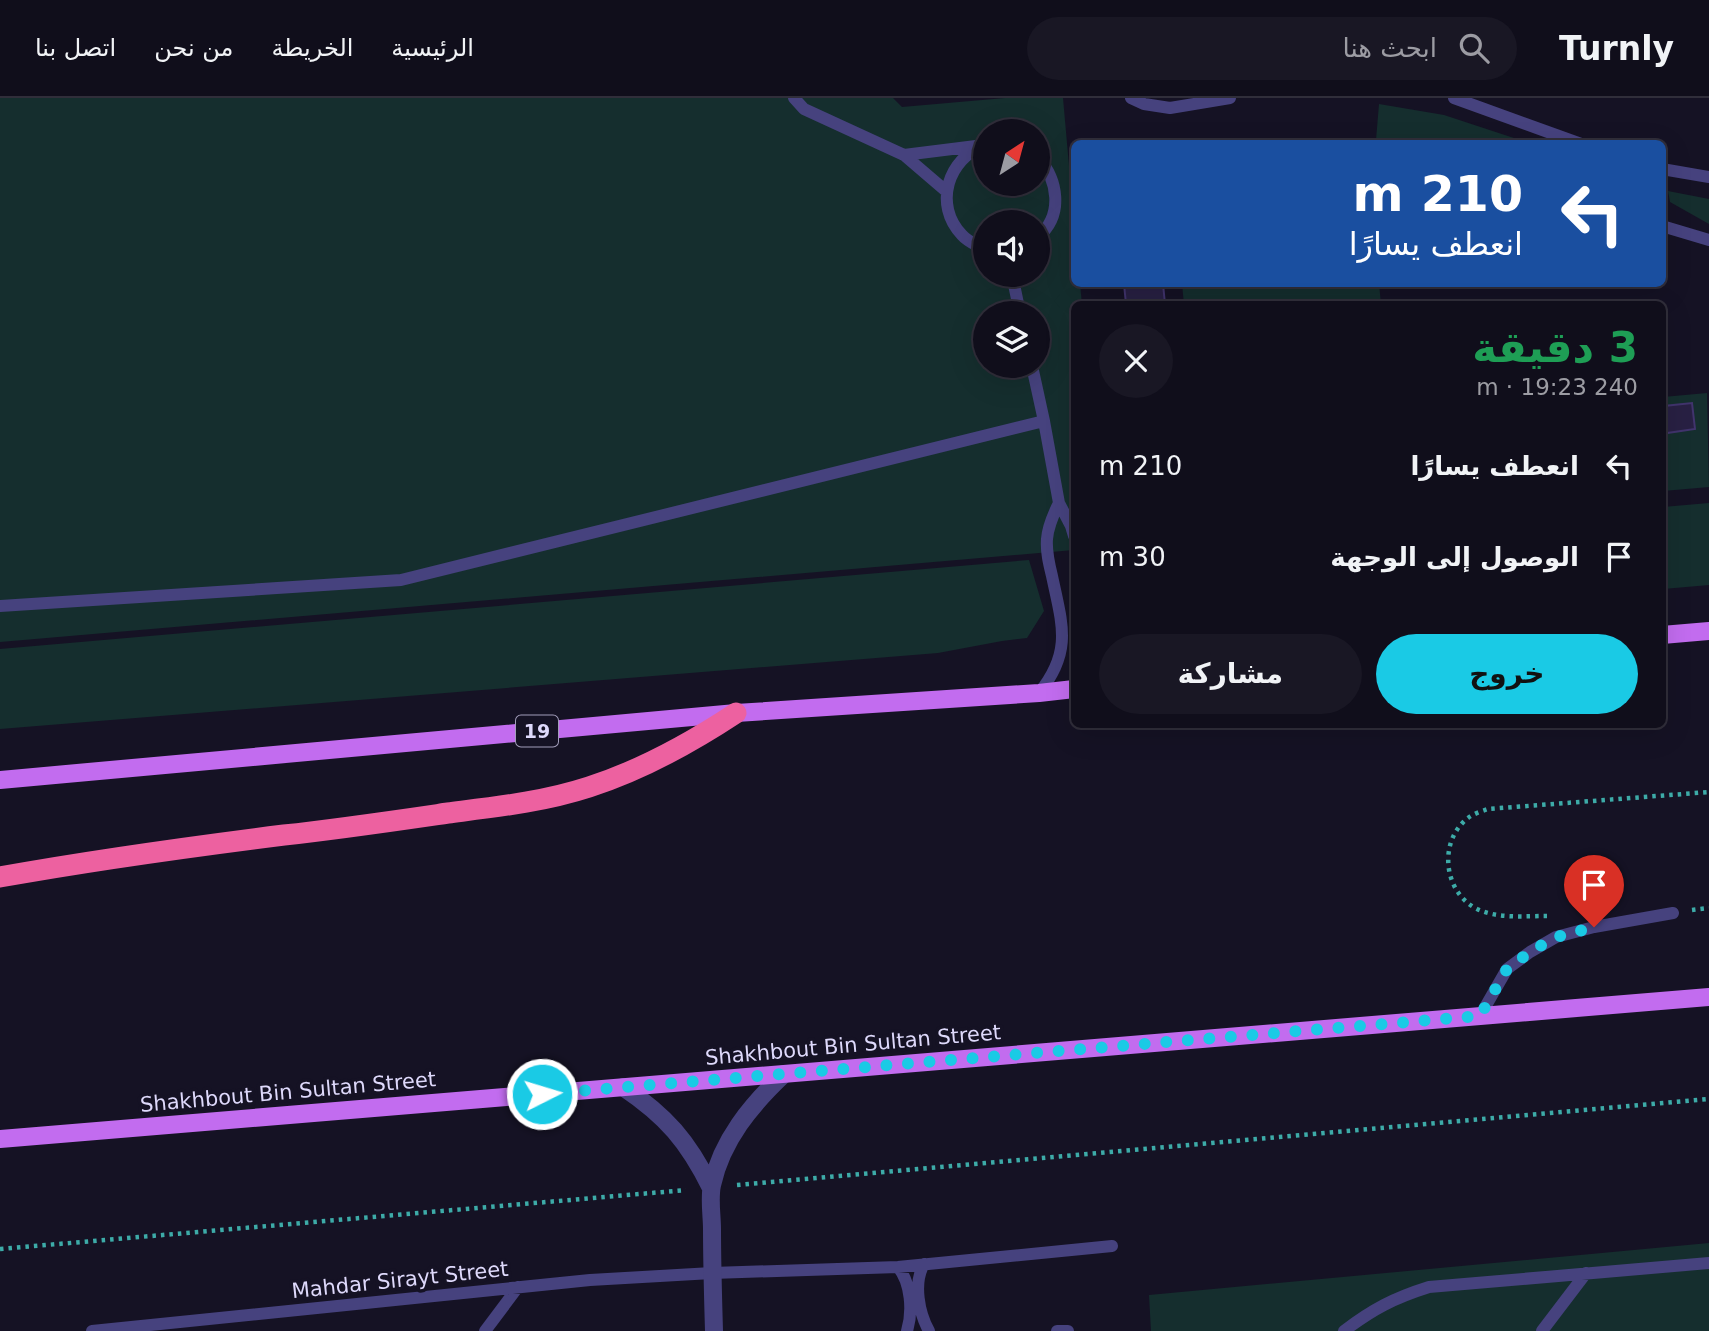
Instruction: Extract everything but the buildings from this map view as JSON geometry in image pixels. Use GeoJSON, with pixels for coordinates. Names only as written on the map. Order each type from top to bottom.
{"type":"FeatureCollection","features":[{"type":"Feature","properties":{"kind":"highway"},"geometry":{"type":"LineString","coordinates":[[0,877],[547,797],[626,773],[701,736],[736,713]]}},
{"type":"Feature","properties":{"kind":"main road"},"geometry":{"type":"LineString","coordinates":[[1666,635],[1709,631]]}},
{"type":"Feature","properties":{"kind":"main road","name":"19"},"geometry":{"type":"LineString","coordinates":[[0,780],[736,713],[1071,689]]}},
{"type":"Feature","properties":{"kind":"main road","name":"Shakhbout Bin Sultan Street"},"geometry":{"type":"LineString","coordinates":[[0,1139],[1709,997]]}},
{"type":"Feature","properties":{"kind":"street"},"geometry":{"type":"LineString","coordinates":[[713,1331],[711,1188],[720,1161],[746,1113],[784,1074]]}},
{"type":"Feature","properties":{"kind":"street"},"geometry":{"type":"LineString","coordinates":[[623,1087],[646,1102],[684,1140],[711,1188]]}},
{"type":"Feature","properties":{"kind":"lane"},"geometry":{"type":"LineString","coordinates":[[794,98],[804,109],[904,155],[946,191]]}},
{"type":"Feature","properties":{"kind":"lane"},"geometry":{"type":"LineString","coordinates":[[1131,98],[1144,104],[1170,108],[1230,98]]}},
{"type":"Feature","properties":{"kind":"lane"},"geometry":{"type":"LineString","coordinates":[[1454,98],[1570,140]]}},
{"type":"Feature","properties":{"kind":"lane"},"geometry":{"type":"LineString","coordinates":[[904,155],[973,146]]}},
{"type":"Feature","properties":{"kind":"lane"},"geometry":{"type":"LineString","coordinates":[[973,151],[963,157],[952,172],[946,191],[949,216],[960,234],[973,244]]}},
{"type":"Feature","properties":{"kind":"lane"},"geometry":{"type":"LineString","coordinates":[[1666,170],[1709,177]]}},
{"type":"Feature","properties":{"kind":"lane"},"geometry":{"type":"LineString","coordinates":[[1050,173],[1056,192],[1054,213],[1050,220]]}},
{"type":"Feature","properties":{"kind":"lane"},"geometry":{"type":"LineString","coordinates":[[1666,227],[1709,240]]}},
{"type":"Feature","properties":{"kind":"lane"},"geometry":{"type":"LineString","coordinates":[[1035,378],[1059,503],[1071,529]]}},
{"type":"Feature","properties":{"kind":"lane"},"geometry":{"type":"LineString","coordinates":[[0,606],[401,580],[1044,421]]}},
{"type":"Feature","properties":{"kind":"lane"},"geometry":{"type":"LineString","coordinates":[[1039,693],[1056,668],[1063,639],[1047,552],[1049,527],[1059,503]]}},
{"type":"Feature","properties":{"kind":"lane"},"geometry":{"type":"LineString","coordinates":[[1480,1016],[1507,969],[1556,937],[1594,927],[1673,913]]}},
{"type":"Feature","properties":{"kind":"lane","name":"Mahdar Sirayt Street"},"geometry":{"type":"LineString","coordinates":[[92,1331],[590,1280],[898,1267],[1112,1246]]}},
{"type":"Feature","properties":{"kind":"lane"},"geometry":{"type":"LineString","coordinates":[[1343,1331],[1370,1311],[1399,1296],[1429,1287],[1709,1263]]}},
{"type":"Feature","properties":{"kind":"lane"},"geometry":{"type":"LineString","coordinates":[[925,1264],[919,1277],[918,1289],[924,1321],[929,1331]]}},
{"type":"Feature","properties":{"kind":"lane"},"geometry":{"type":"LineString","coordinates":[[898,1267],[909,1292],[907,1331]]}},
{"type":"Feature","properties":{"kind":"lane"},"geometry":{"type":"LineString","coordinates":[[1542,1331],[1586,1273]]}},
{"type":"Feature","properties":{"kind":"lane"},"geometry":{"type":"LineString","coordinates":[[485,1331],[518,1287]]}},
{"type":"Feature","properties":{"kind":"lane"},"geometry":{"type":"LineString","coordinates":[[1057,1331],[1068,1331]]}},
{"type":"Feature","properties":{"kind":"path"},"geometry":{"type":"LineString","coordinates":[[1547,916],[1497,915],[1476,909],[1459,895],[1449,876],[1448,854],[1454,834],[1468,818],[1488,808],[1709,792]]}},
{"type":"Feature","properties":{"kind":"path"},"geometry":{"type":"LineString","coordinates":[[1673,913],[1709,908]]}},
{"type":"Feature","properties":{"kind":"path"},"geometry":{"type":"LineString","coordinates":[[0,1249],[1709,1099]]}},
{"type":"Feature","properties":{"kind":"green space"},"geometry":{"type":"Polygon","coordinates":[[[0,98],[893,98],[902,107],[1005,98],[1063,98],[1071,188],[1071,287],[1080,287],[1082,301],[1071,301],[1071,550],[0,642],[0,98]]]}},
{"type":"Feature","properties":{"kind":"green space"},"geometry":{"type":"Polygon","coordinates":[[[1379,104],[1444,115],[1520,140],[1376,140],[1379,104]]]}},
{"type":"Feature","properties":{"kind":"green space"},"geometry":{"type":"Polygon","coordinates":[[[1668,191],[1709,199],[1709,224],[1670,202],[1668,191]]]}},
{"type":"Feature","properties":{"kind":"green space"},"geometry":{"type":"Polygon","coordinates":[[[1182,287],[1379,287],[1381,301],[1184,301],[1182,287]]]}},
{"type":"Feature","properties":{"kind":"green space"},"geometry":{"type":"Polygon","coordinates":[[[1707,393],[1709,487],[1666,491],[1666,397],[1707,393]]]}},
{"type":"Feature","properties":{"kind":"green space"},"geometry":{"type":"Polygon","coordinates":[[[1709,503],[1709,585],[1666,589],[1666,507],[1709,503]]]}},
{"type":"Feature","properties":{"kind":"green space"},"geometry":{"type":"Polygon","coordinates":[[[1029,560],[1044,611],[1027,638],[938,653],[0,729],[0,649],[1029,560]]]}},
{"type":"Feature","properties":{"kind":"green space"},"geometry":{"type":"Polygon","coordinates":[[[1709,1243],[1709,1331],[1151,1331],[1149,1295],[1709,1243]]]}},
{"type":"Feature","properties":{"kind":"route"},"geometry":{"type":"LineString","coordinates":[[542,1094],[1480,1016],[1507,969],[1556,937],[1594,927]]}}]}
